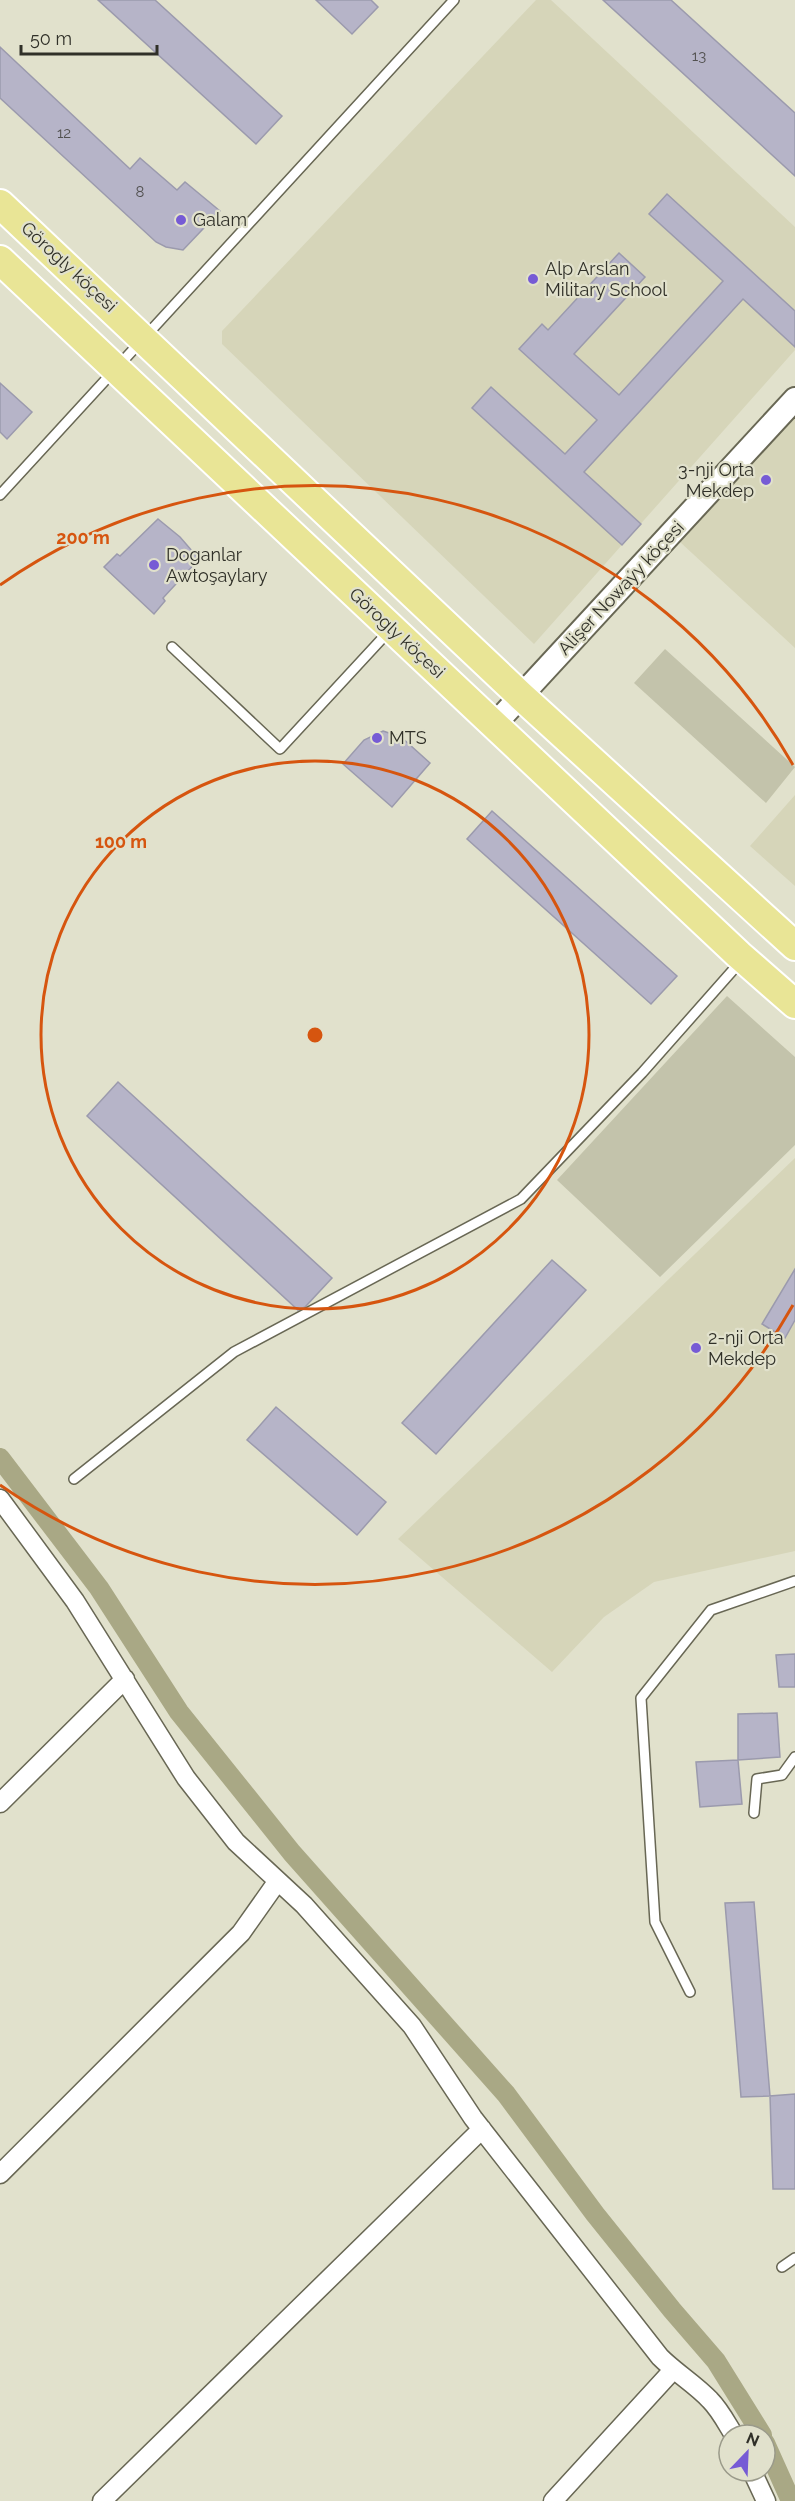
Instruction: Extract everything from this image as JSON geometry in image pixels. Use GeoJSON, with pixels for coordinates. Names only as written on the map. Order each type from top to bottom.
{"type":"FeatureCollection","features":[{"type":"Feature","properties":{"kind":"main road","name":"Görogly köçesi"},"geometry":{"type":"LineString","coordinates":[[0,204],[144,337],[521,696],[795,946]]}},
{"type":"Feature","properties":{"kind":"main road","name":"Görogly köçesi"},"geometry":{"type":"LineString","coordinates":[[0,260],[743,959],[795,1004]]}},
{"type":"Feature","properties":{"kind":"street","name":"Alişer Nowaýy köçesi"},"geometry":{"type":"LineString","coordinates":[[495,724],[795,399]]}},
{"type":"Feature","properties":{"kind":"street"},"geometry":{"type":"LineString","coordinates":[[0,1499],[75,1601],[186,1778],[236,1842],[304,1905],[412,2026],[482,2129],[660,2357],[712,2402],[726,2423]]}},
{"type":"Feature","properties":{"kind":"street"},"geometry":{"type":"LineString","coordinates":[[0,1803],[125,1680]]}},
{"type":"Feature","properties":{"kind":"street"},"geometry":{"type":"LineString","coordinates":[[0,2174],[241,1934],[277,1882]]}},
{"type":"Feature","properties":{"kind":"street"},"geometry":{"type":"LineString","coordinates":[[102,2501],[482,2129]]}},
{"type":"Feature","properties":{"kind":"street"},"geometry":{"type":"LineString","coordinates":[[553,2501],[673,2370]]}},
{"type":"Feature","properties":{"kind":"street"},"geometry":{"type":"LineString","coordinates":[[758,2483],[766,2501]]}},
{"type":"Feature","properties":{"kind":"lane"},"geometry":{"type":"LineString","coordinates":[[0,495],[454,0]]}},
{"type":"Feature","properties":{"kind":"lane"},"geometry":{"type":"LineString","coordinates":[[0,478],[9,486]]}},
{"type":"Feature","properties":{"kind":"lane"},"geometry":{"type":"LineString","coordinates":[[172,647],[280,748],[391,629]]}},
{"type":"Feature","properties":{"kind":"lane"},"geometry":{"type":"LineString","coordinates":[[74,1479],[234,1352],[521,1199],[642,1073],[743,959]]}},
{"type":"Feature","properties":{"kind":"lane"},"geometry":{"type":"LineString","coordinates":[[690,1992],[655,1922],[641,1698],[711,1610],[795,1581]]}},
{"type":"Feature","properties":{"kind":"lane"},"geometry":{"type":"LineString","coordinates":[[754,1812],[757,1779],[782,1775],[795,1757]]}},
{"type":"Feature","properties":{"kind":"lane"},"geometry":{"type":"LineString","coordinates":[[782,2267],[795,2258]]}},
{"type":"Feature","properties":{"kind":"shaded area","name":"Alp Arslan Military School"},"geometry":{"type":"Polygon","coordinates":[[[536,0],[551,0],[795,227],[795,350],[534,644],[222,344],[222,331],[536,0]]]}},
{"type":"Feature","properties":{"kind":"shaded area","name":"3-nji Orta Mekdep"},"geometry":{"type":"Polygon","coordinates":[[[795,417],[795,648],[680,542],[795,417]]]}},
{"type":"Feature","properties":{"kind":"shaded area"},"geometry":{"type":"Polygon","coordinates":[[[665,649],[795,767],[766,803],[634,683],[665,649]]]}},
{"type":"Feature","properties":{"kind":"shaded area"},"geometry":{"type":"Polygon","coordinates":[[[795,795],[795,886],[750,846],[795,795]]]}},
{"type":"Feature","properties":{"kind":"shaded area"},"geometry":{"type":"Polygon","coordinates":[[[727,996],[795,1057],[795,1145],[660,1277],[557,1180],[727,996]]]}},
{"type":"Feature","properties":{"kind":"shaded area","name":"2-nji Orta Mekdep"},"geometry":{"type":"Polygon","coordinates":[[[795,1158],[795,1551],[654,1582],[604,1617],[552,1672],[398,1539],[795,1158]]]}},
{"type":"Feature","properties":{"kind":"building"},"geometry":{"type":"Polygon","coordinates":[[[98,0],[155,0],[282,116],[256,144],[98,0]]]}},
{"type":"Feature","properties":{"kind":"building"},"geometry":{"type":"Polygon","coordinates":[[[316,0],[371,0],[378,7],[352,34],[316,0]]]}},
{"type":"Feature","properties":{"kind":"building"},"geometry":{"type":"Polygon","coordinates":[[[603,0],[671,0],[795,113],[795,176],[603,0]]]}},
{"type":"Feature","properties":{"kind":"building"},"geometry":{"type":"Polygon","coordinates":[[[0,47],[130,169],[140,158],[177,190],[185,182],[220,211],[183,250],[166,247],[156,242],[0,98],[0,47]]]}},
{"type":"Feature","properties":{"kind":"building"},"geometry":{"type":"Polygon","coordinates":[[[667,194],[795,311],[795,347],[743,299],[584,472],[641,524],[622,545],[472,408],[491,387],[565,454],[597,420],[519,349],[542,324],[548,330],[619,253],[645,277],[574,354],[619,395],[723,281],[649,214],[667,194]]]}},
{"type":"Feature","properties":{"kind":"building"},"geometry":{"type":"Polygon","coordinates":[[[0,383],[32,412],[7,439],[0,432],[0,383]]]}},
{"type":"Feature","properties":{"kind":"building","name":"Doganlar Awtoşaylary"},"geometry":{"type":"Polygon","coordinates":[[[158,519],[180,537],[199,559],[163,598],[165,601],[154,614],[104,567],[117,554],[120,556],[158,519]]]}},
{"type":"Feature","properties":{"kind":"building"},"geometry":{"type":"Polygon","coordinates":[[[383,731],[401,737],[430,763],[392,807],[343,764],[364,740],[383,731]]]}},
{"type":"Feature","properties":{"kind":"building"},"geometry":{"type":"Polygon","coordinates":[[[492,811],[677,976],[651,1004],[467,839],[492,811]]]}},
{"type":"Feature","properties":{"kind":"building"},"geometry":{"type":"Polygon","coordinates":[[[118,1082],[332,1278],[305,1307],[298,1310],[87,1116],[118,1082]]]}},
{"type":"Feature","properties":{"kind":"building"},"geometry":{"type":"Polygon","coordinates":[[[552,1260],[586,1290],[436,1454],[402,1423],[552,1260]]]}},
{"type":"Feature","properties":{"kind":"building"},"geometry":{"type":"Polygon","coordinates":[[[795,1269],[795,1320],[785,1338],[762,1324],[795,1269]]]}},
{"type":"Feature","properties":{"kind":"building"},"geometry":{"type":"Polygon","coordinates":[[[276,1407],[386,1502],[357,1535],[247,1440],[276,1407]]]}},
{"type":"Feature","properties":{"kind":"building"},"geometry":{"type":"Polygon","coordinates":[[[795,1654],[795,1687],[779,1687],[776,1655],[795,1654]]]}},
{"type":"Feature","properties":{"kind":"building"},"geometry":{"type":"Polygon","coordinates":[[[777,1713],[780,1757],[738,1760],[738,1714],[777,1713]]]}},
{"type":"Feature","properties":{"kind":"building"},"geometry":{"type":"Polygon","coordinates":[[[738,1760],[742,1804],[700,1807],[696,1762],[738,1760]]]}},
{"type":"Feature","properties":{"kind":"building"},"geometry":{"type":"Polygon","coordinates":[[[754,1902],[770,2096],[741,2097],[725,1903],[754,1902]]]}},
{"type":"Feature","properties":{"kind":"building"},"geometry":{"type":"Polygon","coordinates":[[[795,2094],[795,2189],[773,2189],[770,2096],[795,2094]]]}},
{"type":"Feature","properties":{"kind":"waterway"},"geometry":{"type":"LineString","coordinates":[[0,1458],[99,1588],[179,1712],[292,1853],[506,2094],[595,2214],[716,2361],[755,2423]]}},
{"type":"Feature","properties":{"kind":"waterway"},"geometry":{"type":"LineString","coordinates":[[777,2470],[791,2501]]}},
{"type":"Feature","properties":{"kind":"place","name":"Galam"},"geometry":{"type":"Point","coordinates":[181,220]}},
{"type":"Feature","properties":{"kind":"place","name":"Alp Arslan Military School"},"geometry":{"type":"Point","coordinates":[533,279]}},
{"type":"Feature","properties":{"kind":"place","name":"3-nji Orta Mekdep"},"geometry":{"type":"Point","coordinates":[766,480]}},
{"type":"Feature","properties":{"kind":"place","name":"Doganlar Awtoşaylary"},"geometry":{"type":"Point","coordinates":[154,565]}},
{"type":"Feature","properties":{"kind":"place","name":"MTS"},"geometry":{"type":"Point","coordinates":[377,738]}},
{"type":"Feature","properties":{"kind":"place","name":"2-nji Orta Mekdep"},"geometry":{"type":"Point","coordinates":[696,1348]}}]}
